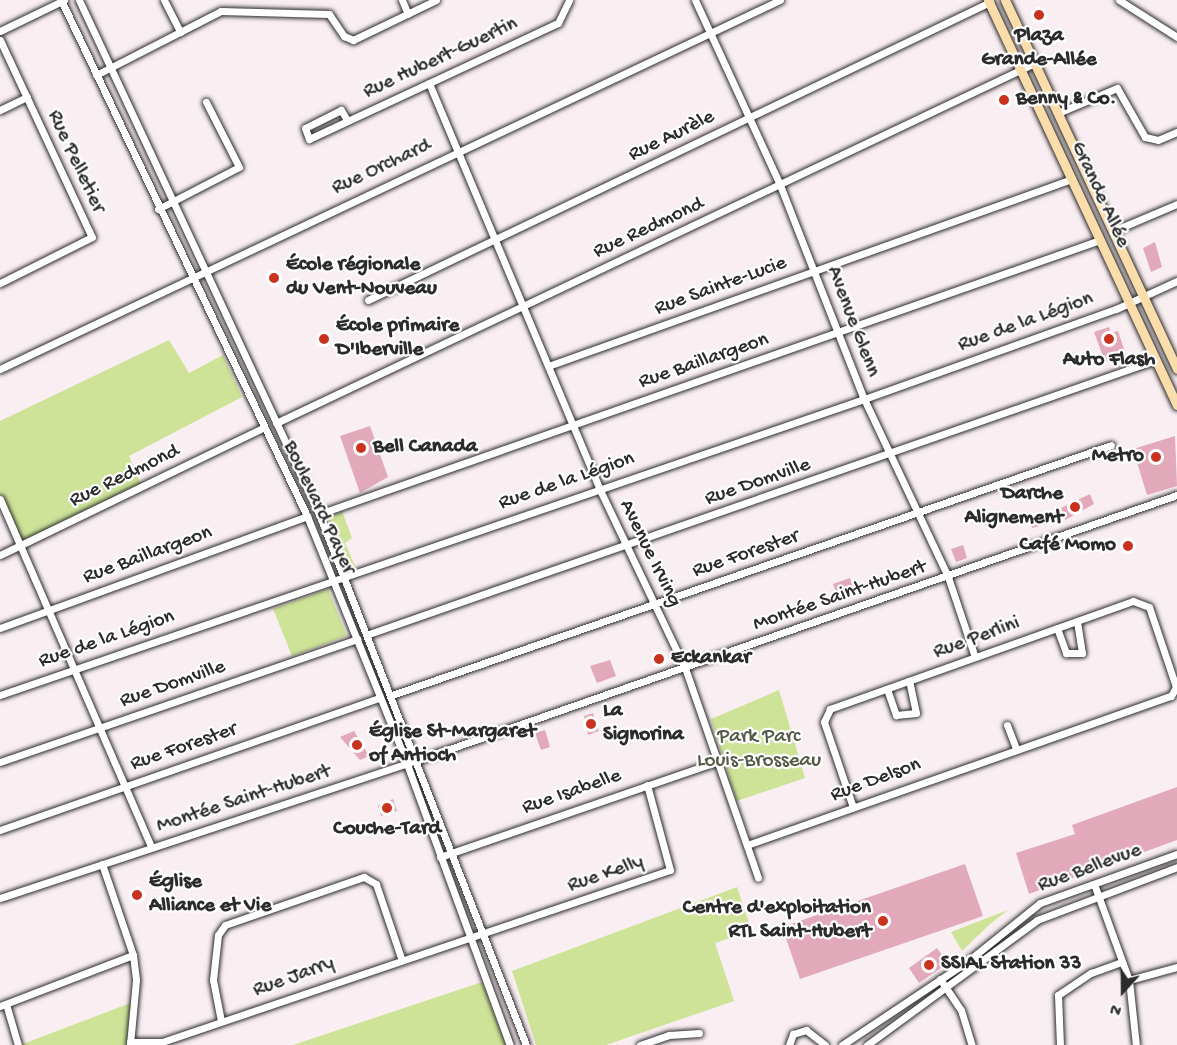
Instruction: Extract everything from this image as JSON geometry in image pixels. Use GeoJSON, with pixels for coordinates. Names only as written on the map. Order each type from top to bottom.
{"type":"FeatureCollection","features":[{"type":"Feature","properties":{"kind":"main road","name":"Grande Allée"},"geometry":{"type":"LineString","coordinates":[[1005,0],[1143,296],[1174,353],[1177,369]]}},
{"type":"Feature","properties":{"kind":"main road","name":"Grande Allée"},"geometry":{"type":"LineString","coordinates":[[989,1],[1177,405]]}},
{"type":"Feature","properties":{"kind":"street","name":"Boulevard Payer"},"geometry":{"type":"LineString","coordinates":[[62,0],[190,278],[307,516],[407,764],[510,1045]]}},
{"type":"Feature","properties":{"kind":"street"},"geometry":{"type":"LineString","coordinates":[[0,30],[62,0]]}},
{"type":"Feature","properties":{"kind":"street","name":"Boulevard Payer"},"geometry":{"type":"LineString","coordinates":[[79,0],[202,270],[319,514],[369,634],[526,1045]]}},
{"type":"Feature","properties":{"kind":"street"},"geometry":{"type":"LineString","coordinates":[[164,0],[180,32]]}},
{"type":"Feature","properties":{"kind":"street"},"geometry":{"type":"LineString","coordinates":[[402,0],[408,14]]}},
{"type":"Feature","properties":{"kind":"street"},"geometry":{"type":"LineString","coordinates":[[96,75],[221,11],[329,14],[353,40],[436,0]]}},
{"type":"Feature","properties":{"kind":"street","name":"Rue Hubert-Guertin"},"geometry":{"type":"LineString","coordinates":[[347,120],[341,110],[305,128],[309,139],[558,23],[569,0]]}},
{"type":"Feature","properties":{"kind":"street","name":"Avenue Glenn"},"geometry":{"type":"LineString","coordinates":[[695,0],[780,185],[864,399],[948,577],[975,657]]}},
{"type":"Feature","properties":{"kind":"street","name":"Rue Orchard"},"geometry":{"type":"LineString","coordinates":[[0,369],[190,278],[202,270],[780,0]]}},
{"type":"Feature","properties":{"kind":"street"},"geometry":{"type":"LineString","coordinates":[[1119,0],[1177,37]]}},
{"type":"Feature","properties":{"kind":"street","name":"Rue Aurèle"},"geometry":{"type":"LineString","coordinates":[[368,300],[750,119],[989,1]]}},
{"type":"Feature","properties":{"kind":"street","name":"Rue Pelletier"},"geometry":{"type":"LineString","coordinates":[[0,40],[92,237],[0,283]]}},
{"type":"Feature","properties":{"kind":"street","name":"Rue Redmond"},"geometry":{"type":"LineString","coordinates":[[276,423],[1035,63]]}},
{"type":"Feature","properties":{"kind":"street","name":"Avenue Irving"},"geometry":{"type":"LineString","coordinates":[[429,83],[551,365],[599,488],[685,668],[758,878]]}},
{"type":"Feature","properties":{"kind":"street"},"geometry":{"type":"LineString","coordinates":[[1058,113],[1117,88],[1145,137],[1158,140],[1177,132]]}},
{"type":"Feature","properties":{"kind":"street"},"geometry":{"type":"LineString","coordinates":[[0,110],[27,97]]}},
{"type":"Feature","properties":{"kind":"street"},"geometry":{"type":"LineString","coordinates":[[158,209],[239,167],[206,102]]}},
{"type":"Feature","properties":{"kind":"street","name":"Rue Sainte-Lucie"},"geometry":{"type":"LineString","coordinates":[[551,365],[1072,179]]}},
{"type":"Feature","properties":{"kind":"street"},"geometry":{"type":"LineString","coordinates":[[1113,231],[1177,204]]}},
{"type":"Feature","properties":{"kind":"street","name":"Rue Baillargeon"},"geometry":{"type":"LineString","coordinates":[[319,514],[1100,240]]}},
{"type":"Feature","properties":{"kind":"street","name":"Rue de la Légion"},"geometry":{"type":"LineString","coordinates":[[0,695],[864,399],[1130,303],[1177,281]]}},
{"type":"Feature","properties":{"kind":"street","name":"Rue Domville"},"geometry":{"type":"LineString","coordinates":[[369,634],[1156,360]]}},
{"type":"Feature","properties":{"kind":"street","name":"Rue Redmond"},"geometry":{"type":"LineString","coordinates":[[0,555],[263,428]]}},
{"type":"Feature","properties":{"kind":"street","name":"Rue Forester"},"geometry":{"type":"LineString","coordinates":[[392,695],[1111,445]]}},
{"type":"Feature","properties":{"kind":"street","name":"Montée Saint-Hubert"},"geometry":{"type":"LineString","coordinates":[[0,898],[407,764],[948,577],[1177,495]]}},
{"type":"Feature","properties":{"kind":"street"},"geometry":{"type":"LineString","coordinates":[[0,498],[22,544],[97,729],[152,847]]}},
{"type":"Feature","properties":{"kind":"street","name":"Rue Baillargeon"},"geometry":{"type":"LineString","coordinates":[[0,628],[307,516]]}},
{"type":"Feature","properties":{"kind":"street","name":"Rue Perlini"},"geometry":{"type":"LineString","coordinates":[[853,807],[824,722],[830,709],[1133,601],[1149,607],[1173,668]]}},
{"type":"Feature","properties":{"kind":"street"},"geometry":{"type":"LineString","coordinates":[[1057,628],[1066,653],[1082,653],[1077,621]]}},
{"type":"Feature","properties":{"kind":"street","name":"Rue Domville"},"geometry":{"type":"LineString","coordinates":[[0,762],[357,639]]}},
{"type":"Feature","properties":{"kind":"street","name":"Rue Delson"},"geometry":{"type":"LineString","coordinates":[[747,845],[1016,748],[1171,696],[1176,687],[1173,668]]}},
{"type":"Feature","properties":{"kind":"street"},"geometry":{"type":"LineString","coordinates":[[887,689],[896,715],[916,713],[909,681]]}},
{"type":"Feature","properties":{"kind":"street","name":"Rue Forester"},"geometry":{"type":"LineString","coordinates":[[0,830],[380,698]]}},
{"type":"Feature","properties":{"kind":"street"},"geometry":{"type":"LineString","coordinates":[[1007,725],[1016,748]]}},
{"type":"Feature","properties":{"kind":"street","name":"Rue Isabelle"},"geometry":{"type":"LineString","coordinates":[[440,857],[716,762]]}},
{"type":"Feature","properties":{"kind":"street","name":"Rue Kelly"},"geometry":{"type":"LineString","coordinates":[[469,936],[485,936],[670,870],[647,785]]}},
{"type":"Feature","properties":{"kind":"street","name":"Rue Bellevue"},"geometry":{"type":"LineString","coordinates":[[842,1045],[940,979],[1040,903],[1177,854]]}},
{"type":"Feature","properties":{"kind":"street"},"geometry":{"type":"LineString","coordinates":[[102,864],[133,955],[136,980],[130,1043]]}},
{"type":"Feature","properties":{"kind":"street","name":"Rue Bellevue"},"geometry":{"type":"LineString","coordinates":[[867,1045],[947,990],[1037,920],[1177,867]]}},
{"type":"Feature","properties":{"kind":"street"},"geometry":{"type":"LineString","coordinates":[[220,1021],[213,980],[218,934],[225,925],[364,877],[376,884],[401,957]]}},
{"type":"Feature","properties":{"kind":"street"},"geometry":{"type":"LineString","coordinates":[[1094,884],[1129,981],[1136,1045]]}},
{"type":"Feature","properties":{"kind":"street","name":"Rue Jarry"},"geometry":{"type":"LineString","coordinates":[[130,1043],[162,1042],[401,957],[469,936]]}},
{"type":"Feature","properties":{"kind":"street"},"geometry":{"type":"LineString","coordinates":[[18,1045],[3,1005],[133,955]]}},
{"type":"Feature","properties":{"kind":"street"},"geometry":{"type":"LineString","coordinates":[[1060,1045],[1058,995],[1091,973],[1122,962]]}},
{"type":"Feature","properties":{"kind":"street"},"geometry":{"type":"LineString","coordinates":[[1129,981],[1177,967]]}},
{"type":"Feature","properties":{"kind":"street"},"geometry":{"type":"LineString","coordinates":[[940,979],[961,1010],[972,1045]]}},
{"type":"Feature","properties":{"kind":"street"},"geometry":{"type":"LineString","coordinates":[[789,1045],[793,1034],[806,1030],[825,1045]]}},
{"type":"Feature","properties":{"kind":"street"},"geometry":{"type":"LineString","coordinates":[[640,1045],[669,1035],[699,1034]]}},
{"type":"Feature","properties":{"kind":"green space"},"geometry":{"type":"Polygon","coordinates":[[[169,340],[189,373],[223,355],[242,397],[129,456],[143,489],[21,546],[0,505],[0,421],[169,340]]]}},
{"type":"Feature","properties":{"kind":"green space"},"geometry":{"type":"Polygon","coordinates":[[[342,511],[352,538],[345,543],[356,568],[350,570],[327,518],[342,511]]]}},
{"type":"Feature","properties":{"kind":"green space"},"geometry":{"type":"Polygon","coordinates":[[[328,589],[347,636],[292,656],[273,609],[328,589]]]}},
{"type":"Feature","properties":{"kind":"green space","name":"Park Parc Louis-Brosseau"},"geometry":{"type":"Polygon","coordinates":[[[779,690],[805,778],[737,801],[711,719],[779,690]]]}},
{"type":"Feature","properties":{"kind":"green space"},"geometry":{"type":"Polygon","coordinates":[[[737,887],[752,931],[715,943],[734,1001],[606,1045],[536,1045],[512,971],[737,887]]]}},
{"type":"Feature","properties":{"kind":"green space"},"geometry":{"type":"Polygon","coordinates":[[[1008,910],[989,925],[962,951],[951,932],[1008,910]]]}},
{"type":"Feature","properties":{"kind":"green space"},"geometry":{"type":"Polygon","coordinates":[[[482,982],[506,1045],[293,1045],[482,982]]]}},
{"type":"Feature","properties":{"kind":"green space"},"geometry":{"type":"Polygon","coordinates":[[[133,1002],[129,1045],[20,1045],[49,1034],[133,1002]]]}},
{"type":"Feature","properties":{"kind":"building"},"geometry":{"type":"Polygon","coordinates":[[[1155,242],[1162,267],[1151,272],[1143,248],[1155,242]]]}},
{"type":"Feature","properties":{"kind":"building","name":"Auto Flash"},"geometry":{"type":"Polygon","coordinates":[[[1109,327],[1111,333],[1118,331],[1126,355],[1105,362],[1094,332],[1109,327]]]}},
{"type":"Feature","properties":{"kind":"building","name":"Bell Canada"},"geometry":{"type":"Polygon","coordinates":[[[370,426],[388,477],[360,493],[340,436],[370,426]]]}},
{"type":"Feature","properties":{"kind":"building","name":"Metro"},"geometry":{"type":"Polygon","coordinates":[[[1175,436],[1177,486],[1147,495],[1133,449],[1175,436]]]}},
{"type":"Feature","properties":{"kind":"building","name":"Darche Alignement"},"geometry":{"type":"Polygon","coordinates":[[[1090,494],[1094,504],[1065,520],[1061,508],[1090,494]]]}},
{"type":"Feature","properties":{"kind":"building"},"geometry":{"type":"Polygon","coordinates":[[[1041,512],[1045,524],[1032,528],[1028,516],[1041,512]]]}},
{"type":"Feature","properties":{"kind":"building"},"geometry":{"type":"Polygon","coordinates":[[[963,545],[967,558],[956,562],[951,549],[963,545]]]}},
{"type":"Feature","properties":{"kind":"building"},"geometry":{"type":"Polygon","coordinates":[[[850,578],[855,593],[839,599],[833,584],[850,578]]]}},
{"type":"Feature","properties":{"kind":"building"},"geometry":{"type":"Polygon","coordinates":[[[610,660],[616,676],[597,683],[590,666],[610,660]]]}},
{"type":"Feature","properties":{"kind":"building","name":"La Signorina"},"geometry":{"type":"Polygon","coordinates":[[[593,713],[599,731],[588,735],[584,716],[593,713]]]}},
{"type":"Feature","properties":{"kind":"building"},"geometry":{"type":"Polygon","coordinates":[[[545,730],[550,747],[541,750],[535,733],[545,730]]]}},
{"type":"Feature","properties":{"kind":"building","name":"Église St-Margaret of Antioch"},"geometry":{"type":"Polygon","coordinates":[[[354,731],[369,756],[360,760],[340,737],[354,731]]]}},
{"type":"Feature","properties":{"kind":"building"},"geometry":{"type":"Polygon","coordinates":[[[1177,787],[1177,840],[1029,894],[1016,853],[1075,834],[1072,825],[1177,787]]]}},
{"type":"Feature","properties":{"kind":"building","name":"Couche-Tard"},"geometry":{"type":"Polygon","coordinates":[[[393,799],[397,811],[381,816],[378,805],[393,799]]]}},
{"type":"Feature","properties":{"kind":"building","name":"Centre d'exploitation RTL Saint-Hubert"},"geometry":{"type":"Polygon","coordinates":[[[965,864],[983,916],[800,979],[782,927],[965,864]]]}},
{"type":"Feature","properties":{"kind":"building","name":"SSIAL Station 33"},"geometry":{"type":"Polygon","coordinates":[[[937,948],[948,963],[919,983],[909,968],[937,948]]]}},
{"type":"Feature","properties":{"kind":"place","name":"Plaza Grande-Allée"},"geometry":{"type":"Point","coordinates":[1039,15]}},
{"type":"Feature","properties":{"kind":"place","name":"Benny & Co."},"geometry":{"type":"Point","coordinates":[1004,100]}},
{"type":"Feature","properties":{"kind":"place","name":"École régionale du Vent-Nouveau"},"geometry":{"type":"Point","coordinates":[274,278]}},
{"type":"Feature","properties":{"kind":"place","name":"École primaire D'Iberville"},"geometry":{"type":"Point","coordinates":[324,339]}},
{"type":"Feature","properties":{"kind":"place","name":"Auto Flash"},"geometry":{"type":"Point","coordinates":[1109,339]}},
{"type":"Feature","properties":{"kind":"place","name":"Bell Canada"},"geometry":{"type":"Point","coordinates":[361,448]}},
{"type":"Feature","properties":{"kind":"place","name":"Metro"},"geometry":{"type":"Point","coordinates":[1156,457]}},
{"type":"Feature","properties":{"kind":"place","name":"Darche Alignement"},"geometry":{"type":"Point","coordinates":[1075,507]}},
{"type":"Feature","properties":{"kind":"place","name":"Café Momo"},"geometry":{"type":"Point","coordinates":[1128,546]}},
{"type":"Feature","properties":{"kind":"place","name":"Eckankar"},"geometry":{"type":"Point","coordinates":[659,659]}},
{"type":"Feature","properties":{"kind":"place","name":"La Signorina"},"geometry":{"type":"Point","coordinates":[591,724]}},
{"type":"Feature","properties":{"kind":"place","name":"Église St-Margaret of Antioch"},"geometry":{"type":"Point","coordinates":[357,745]}},
{"type":"Feature","properties":{"kind":"place","name":"Couche-Tard"},"geometry":{"type":"Point","coordinates":[387,808]}},
{"type":"Feature","properties":{"kind":"place","name":"Église Alliance et Vie"},"geometry":{"type":"Point","coordinates":[137,895]}},
{"type":"Feature","properties":{"kind":"place","name":"Centre d'exploitation RTL Saint-Hubert"},"geometry":{"type":"Point","coordinates":[883,921]}},
{"type":"Feature","properties":{"kind":"place","name":"SSIAL Station 33"},"geometry":{"type":"Point","coordinates":[929,965]}}]}
